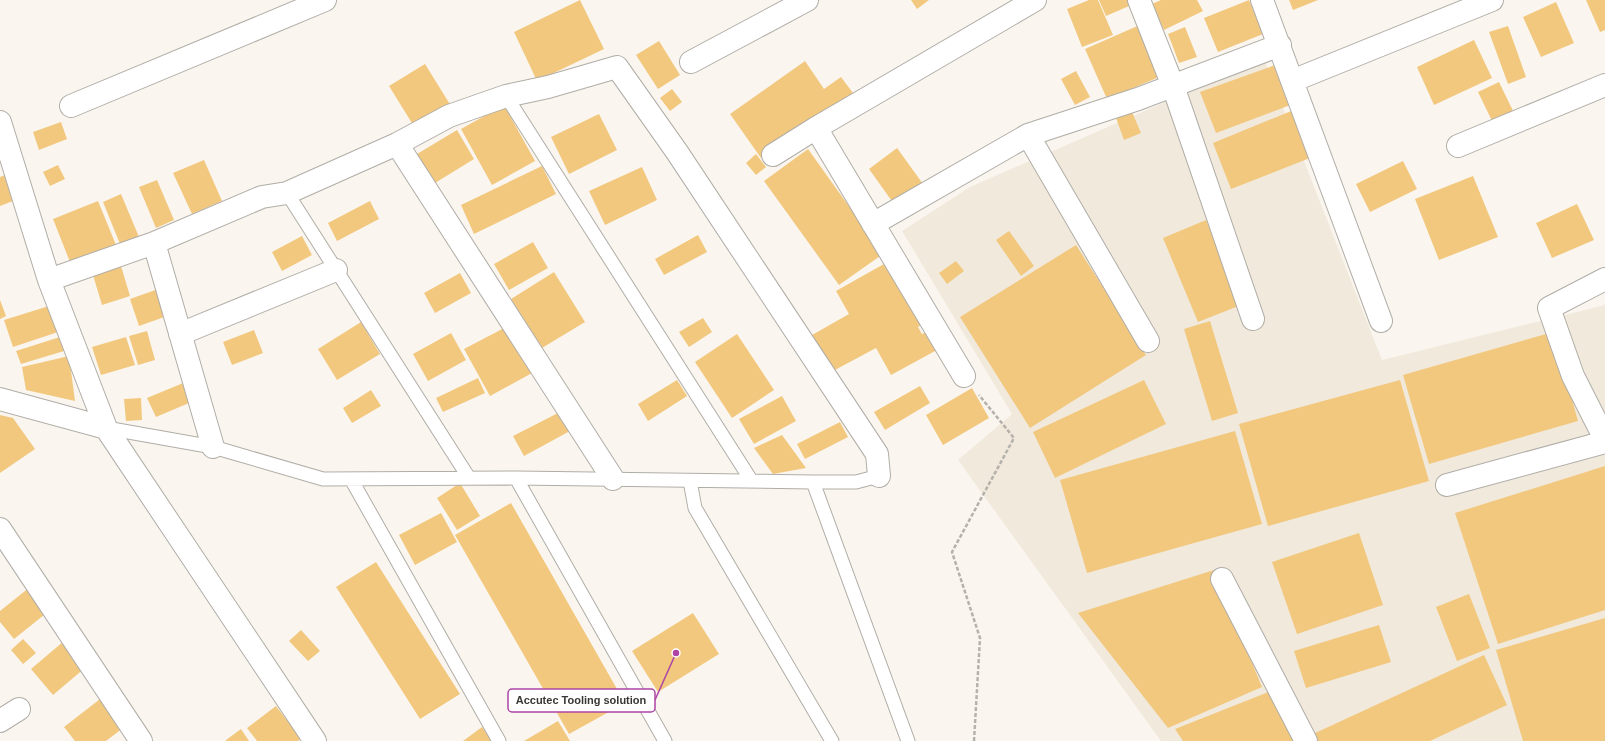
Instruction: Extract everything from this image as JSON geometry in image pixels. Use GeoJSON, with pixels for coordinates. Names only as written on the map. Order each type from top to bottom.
{"type":"FeatureCollection","features":[{"type":"Feature","properties":{"kind":"street"},"geometry":{"type":"LineString","coordinates":[[71,106],[325,0]]}},
{"type":"Feature","properties":{"kind":"street"},"geometry":{"type":"LineString","coordinates":[[691,62],[807,0]]}},
{"type":"Feature","properties":{"kind":"street"},"geometry":{"type":"LineString","coordinates":[[773,155],[816,128],[1035,0]]}},
{"type":"Feature","properties":{"kind":"street"},"geometry":{"type":"LineString","coordinates":[[1139,0],[1172,86],[1253,319]]}},
{"type":"Feature","properties":{"kind":"street"},"geometry":{"type":"LineString","coordinates":[[1262,0],[1280,45],[1381,321]]}},
{"type":"Feature","properties":{"kind":"street"},"geometry":{"type":"LineString","coordinates":[[1292,81],[1492,0]]}},
{"type":"Feature","properties":{"kind":"street"},"geometry":{"type":"LineString","coordinates":[[874,224],[1028,135],[1172,86],[1280,45]]}},
{"type":"Feature","properties":{"kind":"street"},"geometry":{"type":"LineString","coordinates":[[48,280],[154,243],[262,197],[286,192],[397,144],[449,116],[506,96],[548,87],[617,67],[676,152],[877,454],[879,476]]}},
{"type":"Feature","properties":{"kind":"street"},"geometry":{"type":"LineString","coordinates":[[1458,146],[1605,84]]}},
{"type":"Feature","properties":{"kind":"street"},"geometry":{"type":"LineString","coordinates":[[0,122],[48,280],[106,428],[315,741]]}},
{"type":"Feature","properties":{"kind":"street"},"geometry":{"type":"LineString","coordinates":[[816,128],[964,376]]}},
{"type":"Feature","properties":{"kind":"street"},"geometry":{"type":"LineString","coordinates":[[1028,135],[1148,341]]}},
{"type":"Feature","properties":{"kind":"street"},"geometry":{"type":"LineString","coordinates":[[397,144],[613,479]]}},
{"type":"Feature","properties":{"kind":"street"},"geometry":{"type":"LineString","coordinates":[[154,243],[213,447]]}},
{"type":"Feature","properties":{"kind":"street"},"geometry":{"type":"LineString","coordinates":[[180,334],[336,270]]}},
{"type":"Feature","properties":{"kind":"street"},"geometry":{"type":"LineString","coordinates":[[1605,279],[1549,308],[1573,376],[1605,439]]}},
{"type":"Feature","properties":{"kind":"street"},"geometry":{"type":"LineString","coordinates":[[0,399],[106,428]]}},
{"type":"Feature","properties":{"kind":"street"},"geometry":{"type":"LineString","coordinates":[[1447,485],[1605,442]]}},
{"type":"Feature","properties":{"kind":"street"},"geometry":{"type":"LineString","coordinates":[[0,529],[141,741]]}},
{"type":"Feature","properties":{"kind":"street"},"geometry":{"type":"LineString","coordinates":[[1222,579],[1306,741]]}},
{"type":"Feature","properties":{"kind":"street"},"geometry":{"type":"LineString","coordinates":[[0,722],[19,709]]}},
{"type":"Feature","properties":{"kind":"lane"},"geometry":{"type":"LineString","coordinates":[[506,96],[751,480]]}},
{"type":"Feature","properties":{"kind":"lane"},"geometry":{"type":"LineString","coordinates":[[286,192],[469,478]]}},
{"type":"Feature","properties":{"kind":"lane"},"geometry":{"type":"LineString","coordinates":[[106,428],[213,447],[323,479],[516,478],[856,482],[879,476]]}},
{"type":"Feature","properties":{"kind":"lane"},"geometry":{"type":"LineString","coordinates":[[516,478],[665,741]]}},
{"type":"Feature","properties":{"kind":"lane"},"geometry":{"type":"LineString","coordinates":[[351,479],[499,741]]}},
{"type":"Feature","properties":{"kind":"lane"},"geometry":{"type":"LineString","coordinates":[[690,481],[695,508],[832,741]]}},
{"type":"Feature","properties":{"kind":"lane"},"geometry":{"type":"LineString","coordinates":[[813,482],[908,741]]}},
{"type":"Feature","properties":{"kind":"path"},"geometry":{"type":"LineString","coordinates":[[964,376],[1014,438],[952,552],[980,638],[974,741]]}},
{"type":"Feature","properties":{"kind":"shaded area"},"geometry":{"type":"Polygon","coordinates":[[[1264,59],[1382,360],[1605,305],[1605,741],[1161,741],[958,460],[1012,414],[902,231],[970,187],[1264,59]]]}},
{"type":"Feature","properties":{"kind":"building"},"geometry":{"type":"Polygon","coordinates":[[[580,0],[604,49],[537,81],[514,32],[580,0]]]}},
{"type":"Feature","properties":{"kind":"building"},"geometry":{"type":"Polygon","coordinates":[[[911,0],[929,0],[917,9],[911,0]]]}},
{"type":"Feature","properties":{"kind":"building"},"geometry":{"type":"Polygon","coordinates":[[[1089,0],[1098,0],[1113,35],[1082,47],[1067,9],[1089,0]]]}},
{"type":"Feature","properties":{"kind":"building"},"geometry":{"type":"Polygon","coordinates":[[[1099,0],[1134,0],[1136,3],[1106,16],[1099,0]]]}},
{"type":"Feature","properties":{"kind":"building"},"geometry":{"type":"Polygon","coordinates":[[[1161,0],[1197,0],[1203,11],[1164,30],[1152,4],[1161,0]]]}},
{"type":"Feature","properties":{"kind":"building"},"geometry":{"type":"Polygon","coordinates":[[[1249,0],[1263,34],[1218,52],[1204,18],[1249,0]]]}},
{"type":"Feature","properties":{"kind":"building"},"geometry":{"type":"Polygon","coordinates":[[[1289,0],[1318,0],[1293,10],[1289,0]]]}},
{"type":"Feature","properties":{"kind":"building"},"geometry":{"type":"Polygon","coordinates":[[[1586,0],[1605,0],[1605,30],[1600,32],[1586,0]]]}},
{"type":"Feature","properties":{"kind":"building"},"geometry":{"type":"Polygon","coordinates":[[[1556,2],[1574,43],[1541,57],[1523,17],[1556,2]]]}},
{"type":"Feature","properties":{"kind":"building"},"geometry":{"type":"Polygon","coordinates":[[[1142,24],[1164,75],[1107,99],[1085,49],[1142,24]]]}},
{"type":"Feature","properties":{"kind":"building"},"geometry":{"type":"Polygon","coordinates":[[[1508,26],[1526,77],[1508,84],[1489,32],[1508,26]]]}},
{"type":"Feature","properties":{"kind":"building"},"geometry":{"type":"Polygon","coordinates":[[[1185,27],[1197,57],[1179,63],[1168,34],[1185,27]]]}},
{"type":"Feature","properties":{"kind":"building"},"geometry":{"type":"Polygon","coordinates":[[[1474,40],[1492,78],[1434,105],[1417,67],[1474,40]]]}},
{"type":"Feature","properties":{"kind":"building"},"geometry":{"type":"Polygon","coordinates":[[[659,41],[680,75],[658,89],[636,55],[659,41]]]}},
{"type":"Feature","properties":{"kind":"building"},"geometry":{"type":"Polygon","coordinates":[[[805,61],[824,89],[841,77],[853,93],[761,158],[730,114],[805,61]]]}},
{"type":"Feature","properties":{"kind":"building"},"geometry":{"type":"Polygon","coordinates":[[[425,64],[451,106],[415,128],[389,86],[425,64]]]}},
{"type":"Feature","properties":{"kind":"building"},"geometry":{"type":"Polygon","coordinates":[[[1278,64],[1293,104],[1216,133],[1200,92],[1278,64]]]}},
{"type":"Feature","properties":{"kind":"building"},"geometry":{"type":"Polygon","coordinates":[[[1076,71],[1090,97],[1075,105],[1061,79],[1076,71]]]}},
{"type":"Feature","properties":{"kind":"building"},"geometry":{"type":"Polygon","coordinates":[[[1499,82],[1516,117],[1495,127],[1478,92],[1499,82]]]}},
{"type":"Feature","properties":{"kind":"building"},"geometry":{"type":"Polygon","coordinates":[[[672,89],[682,102],[670,111],[660,98],[672,89]]]}},
{"type":"Feature","properties":{"kind":"building"},"geometry":{"type":"Polygon","coordinates":[[[504,105],[535,161],[492,185],[461,129],[504,105]]]}},
{"type":"Feature","properties":{"kind":"building"},"geometry":{"type":"Polygon","coordinates":[[[1296,109],[1315,156],[1231,189],[1213,143],[1296,109]]]}},
{"type":"Feature","properties":{"kind":"building"},"geometry":{"type":"Polygon","coordinates":[[[1132,112],[1141,133],[1124,140],[1116,118],[1132,112]]]}},
{"type":"Feature","properties":{"kind":"building"},"geometry":{"type":"Polygon","coordinates":[[[599,114],[617,150],[569,174],[551,137],[599,114]]]}},
{"type":"Feature","properties":{"kind":"building"},"geometry":{"type":"Polygon","coordinates":[[[61,122],[67,139],[39,150],[33,132],[61,122]]]}},
{"type":"Feature","properties":{"kind":"building"},"geometry":{"type":"Polygon","coordinates":[[[457,130],[474,159],[435,183],[417,154],[457,130]]]}},
{"type":"Feature","properties":{"kind":"building"},"geometry":{"type":"Polygon","coordinates":[[[897,148],[923,184],[894,204],[869,169],[897,148]]]}},
{"type":"Feature","properties":{"kind":"building"},"geometry":{"type":"Polygon","coordinates":[[[808,149],[883,254],[839,285],[764,181],[808,149]]]}},
{"type":"Feature","properties":{"kind":"building"},"geometry":{"type":"Polygon","coordinates":[[[756,154],[766,167],[756,175],[746,163],[756,154]]]}},
{"type":"Feature","properties":{"kind":"building"},"geometry":{"type":"Polygon","coordinates":[[[204,160],[222,201],[192,214],[173,173],[204,160]]]}},
{"type":"Feature","properties":{"kind":"building"},"geometry":{"type":"Polygon","coordinates":[[[1403,161],[1417,189],[1370,212],[1356,184],[1403,161]]]}},
{"type":"Feature","properties":{"kind":"building"},"geometry":{"type":"Polygon","coordinates":[[[58,165],[65,179],[50,186],[43,172],[58,165]]]}},
{"type":"Feature","properties":{"kind":"building"},"geometry":{"type":"Polygon","coordinates":[[[542,166],[556,194],[474,234],[461,205],[542,166]]]}},
{"type":"Feature","properties":{"kind":"building"},"geometry":{"type":"Polygon","coordinates":[[[642,167],[657,200],[605,225],[589,191],[642,167]]]}},
{"type":"Feature","properties":{"kind":"building"},"geometry":{"type":"Polygon","coordinates":[[[8,174],[18,199],[0,206],[0,177],[8,174]]]}},
{"type":"Feature","properties":{"kind":"building"},"geometry":{"type":"Polygon","coordinates":[[[1473,176],[1498,237],[1439,260],[1415,199],[1473,176]]]}},
{"type":"Feature","properties":{"kind":"building"},"geometry":{"type":"Polygon","coordinates":[[[157,180],[174,220],[156,228],[139,187],[157,180]]]}},
{"type":"Feature","properties":{"kind":"building"},"geometry":{"type":"Polygon","coordinates":[[[121,194],[139,237],[120,244],[103,202],[121,194]]]}},
{"type":"Feature","properties":{"kind":"building"},"geometry":{"type":"Polygon","coordinates":[[[98,201],[116,245],[70,262],[53,219],[98,201]]]}},
{"type":"Feature","properties":{"kind":"building"},"geometry":{"type":"Polygon","coordinates":[[[370,201],[379,219],[337,241],[328,223],[370,201]]]}},
{"type":"Feature","properties":{"kind":"building"},"geometry":{"type":"Polygon","coordinates":[[[1577,204],[1594,240],[1552,258],[1536,223],[1577,204]]]}},
{"type":"Feature","properties":{"kind":"building"},"geometry":{"type":"Polygon","coordinates":[[[1206,220],[1241,305],[1198,322],[1163,238],[1206,220]]]}},
{"type":"Feature","properties":{"kind":"building"},"geometry":{"type":"Polygon","coordinates":[[[1009,231],[1034,266],[1021,276],[996,240],[1009,231]]]}},
{"type":"Feature","properties":{"kind":"building"},"geometry":{"type":"Polygon","coordinates":[[[698,235],[707,252],[664,275],[655,259],[698,235]]]}},
{"type":"Feature","properties":{"kind":"building"},"geometry":{"type":"Polygon","coordinates":[[[302,236],[312,255],[282,271],[272,252],[302,236]]]}},
{"type":"Feature","properties":{"kind":"building"},"geometry":{"type":"Polygon","coordinates":[[[533,242],[548,268],[509,290],[494,264],[533,242]]]}},
{"type":"Feature","properties":{"kind":"building"},"geometry":{"type":"Polygon","coordinates":[[[1076,245],[1146,355],[1030,428],[960,317],[1076,245]]]}},
{"type":"Feature","properties":{"kind":"building"},"geometry":{"type":"Polygon","coordinates":[[[891,260],[926,322],[918,327],[922,334],[927,332],[937,350],[891,375],[876,348],[833,371],[812,335],[849,314],[836,291],[891,260]]]}},
{"type":"Feature","properties":{"kind":"building"},"geometry":{"type":"Polygon","coordinates":[[[956,261],[964,271],[947,284],[939,273],[956,261]]]}},
{"type":"Feature","properties":{"kind":"building"},"geometry":{"type":"Polygon","coordinates":[[[121,266],[130,296],[102,305],[93,275],[121,266]]]}},
{"type":"Feature","properties":{"kind":"building"},"geometry":{"type":"Polygon","coordinates":[[[554,272],[585,322],[542,348],[511,299],[554,272]]]}},
{"type":"Feature","properties":{"kind":"building"},"geometry":{"type":"Polygon","coordinates":[[[460,273],[471,293],[435,313],[424,293],[460,273]]]}},
{"type":"Feature","properties":{"kind":"building"},"geometry":{"type":"Polygon","coordinates":[[[161,288],[170,315],[139,326],[130,299],[161,288]]]}},
{"type":"Feature","properties":{"kind":"building"},"geometry":{"type":"Polygon","coordinates":[[[0,300],[6,316],[0,319],[0,300]]]}},
{"type":"Feature","properties":{"kind":"building"},"geometry":{"type":"Polygon","coordinates":[[[49,306],[58,332],[13,347],[4,320],[49,306]]]}},
{"type":"Feature","properties":{"kind":"building"},"geometry":{"type":"Polygon","coordinates":[[[703,318],[712,332],[689,347],[679,332],[703,318]]]}},
{"type":"Feature","properties":{"kind":"building"},"geometry":{"type":"Polygon","coordinates":[[[1210,321],[1238,413],[1212,421],[1184,329],[1210,321]]]}},
{"type":"Feature","properties":{"kind":"building"},"geometry":{"type":"Polygon","coordinates":[[[361,322],[380,354],[337,380],[318,349],[361,322]]]}},
{"type":"Feature","properties":{"kind":"building"},"geometry":{"type":"Polygon","coordinates":[[[506,327],[532,373],[490,396],[464,349],[506,327]]]}},
{"type":"Feature","properties":{"kind":"building"},"geometry":{"type":"Polygon","coordinates":[[[254,330],[263,353],[232,365],[223,342],[254,330]]]}},
{"type":"Feature","properties":{"kind":"building"},"geometry":{"type":"Polygon","coordinates":[[[147,331],[155,360],[138,365],[129,336],[147,331]]]}},
{"type":"Feature","properties":{"kind":"building"},"geometry":{"type":"Polygon","coordinates":[[[1553,332],[1578,421],[1429,464],[1403,375],[1553,332]]]}},
{"type":"Feature","properties":{"kind":"building"},"geometry":{"type":"Polygon","coordinates":[[[451,333],[466,360],[428,381],[413,354],[451,333]]]}},
{"type":"Feature","properties":{"kind":"building"},"geometry":{"type":"Polygon","coordinates":[[[737,334],[774,390],[732,418],[695,362],[737,334]]]}},
{"type":"Feature","properties":{"kind":"building"},"geometry":{"type":"Polygon","coordinates":[[[60,337],[64,351],[21,364],[16,351],[60,337]]]}},
{"type":"Feature","properties":{"kind":"building"},"geometry":{"type":"Polygon","coordinates":[[[126,337],[135,365],[101,375],[92,347],[126,337]]]}},
{"type":"Feature","properties":{"kind":"building"},"geometry":{"type":"Polygon","coordinates":[[[69,356],[75,401],[26,390],[22,367],[69,356]]]}},
{"type":"Feature","properties":{"kind":"building"},"geometry":{"type":"Polygon","coordinates":[[[478,378],[485,393],[443,412],[436,398],[478,378]]]}},
{"type":"Feature","properties":{"kind":"building"},"geometry":{"type":"Polygon","coordinates":[[[677,380],[687,396],[648,421],[638,404],[677,380]]]}},
{"type":"Feature","properties":{"kind":"building"},"geometry":{"type":"Polygon","coordinates":[[[1144,380],[1166,424],[1055,478],[1033,432],[1144,380]]]}},
{"type":"Feature","properties":{"kind":"building"},"geometry":{"type":"Polygon","coordinates":[[[1400,380],[1429,481],[1268,526],[1239,424],[1400,380]]]}},
{"type":"Feature","properties":{"kind":"building"},"geometry":{"type":"Polygon","coordinates":[[[188,381],[196,400],[156,417],[147,398],[188,381]]]}},
{"type":"Feature","properties":{"kind":"building"},"geometry":{"type":"Polygon","coordinates":[[[920,386],[930,403],[885,430],[874,412],[920,386]]]}},
{"type":"Feature","properties":{"kind":"building"},"geometry":{"type":"Polygon","coordinates":[[[972,388],[989,418],[943,445],[926,415],[972,388]]]}},
{"type":"Feature","properties":{"kind":"building"},"geometry":{"type":"Polygon","coordinates":[[[371,390],[381,406],[352,423],[343,408],[371,390]]]}},
{"type":"Feature","properties":{"kind":"building"},"geometry":{"type":"Polygon","coordinates":[[[782,396],[796,421],[754,444],[739,419],[782,396]]]}},
{"type":"Feature","properties":{"kind":"building"},"geometry":{"type":"Polygon","coordinates":[[[141,398],[142,420],[126,421],[124,399],[141,398]]]}},
{"type":"Feature","properties":{"kind":"building"},"geometry":{"type":"Polygon","coordinates":[[[560,412],[570,431],[524,456],[513,436],[560,412]]]}},
{"type":"Feature","properties":{"kind":"building"},"geometry":{"type":"Polygon","coordinates":[[[0,415],[13,418],[35,449],[0,473],[0,415]]]}},
{"type":"Feature","properties":{"kind":"building"},"geometry":{"type":"Polygon","coordinates":[[[840,422],[848,437],[805,459],[797,444],[840,422]]]}},
{"type":"Feature","properties":{"kind":"building"},"geometry":{"type":"Polygon","coordinates":[[[1235,431],[1262,524],[1087,573],[1060,480],[1235,431]]]}},
{"type":"Feature","properties":{"kind":"building"},"geometry":{"type":"Polygon","coordinates":[[[782,435],[806,468],[773,474],[754,448],[782,435]]]}},
{"type":"Feature","properties":{"kind":"building"},"geometry":{"type":"Polygon","coordinates":[[[1605,466],[1605,610],[1498,644],[1455,513],[1605,466]]]}},
{"type":"Feature","properties":{"kind":"building"},"geometry":{"type":"Polygon","coordinates":[[[460,483],[480,516],[457,530],[437,498],[460,483]]]}},
{"type":"Feature","properties":{"kind":"building"},"geometry":{"type":"Polygon","coordinates":[[[511,503],[625,703],[569,734],[455,535],[511,503]]]}},
{"type":"Feature","properties":{"kind":"building"},"geometry":{"type":"Polygon","coordinates":[[[441,513],[457,542],[415,565],[399,535],[441,513]]]}},
{"type":"Feature","properties":{"kind":"building"},"geometry":{"type":"Polygon","coordinates":[[[1359,533],[1383,605],[1297,634],[1272,562],[1359,533]]]}},
{"type":"Feature","properties":{"kind":"building"},"geometry":{"type":"Polygon","coordinates":[[[376,562],[460,694],[420,719],[336,587],[376,562]]]}},
{"type":"Feature","properties":{"kind":"building"},"geometry":{"type":"Polygon","coordinates":[[[1214,570],[1262,687],[1168,728],[1078,613],[1214,570]]]}},
{"type":"Feature","properties":{"kind":"building"},"geometry":{"type":"Polygon","coordinates":[[[30,587],[49,611],[14,639],[0,622],[0,611],[30,587]]]}},
{"type":"Feature","properties":{"kind":"building"},"geometry":{"type":"Polygon","coordinates":[[[1469,594],[1490,648],[1457,661],[1436,607],[1469,594]]]}},
{"type":"Feature","properties":{"kind":"building"},"geometry":{"type":"Polygon","coordinates":[[[693,613],[719,654],[658,692],[632,651],[693,613]]]}},
{"type":"Feature","properties":{"kind":"building"},"geometry":{"type":"Polygon","coordinates":[[[1605,618],[1605,741],[1523,741],[1496,650],[1605,618]]]}},
{"type":"Feature","properties":{"kind":"building"},"geometry":{"type":"Polygon","coordinates":[[[1379,625],[1391,662],[1306,688],[1294,651],[1379,625]]]}},
{"type":"Feature","properties":{"kind":"building"},"geometry":{"type":"Polygon","coordinates":[[[301,630],[320,651],[308,661],[289,641],[301,630]]]}},
{"type":"Feature","properties":{"kind":"building"},"geometry":{"type":"Polygon","coordinates":[[[23,639],[36,653],[23,664],[11,650],[23,639]]]}},
{"type":"Feature","properties":{"kind":"building"},"geometry":{"type":"Polygon","coordinates":[[[64,641],[86,667],[53,695],[31,669],[64,641]]]}},
{"type":"Feature","properties":{"kind":"building"},"geometry":{"type":"Polygon","coordinates":[[[1484,655],[1507,705],[1430,741],[1316,741],[1313,734],[1484,655]]]}},
{"type":"Feature","properties":{"kind":"building"},"geometry":{"type":"Polygon","coordinates":[[[1271,691],[1294,741],[1183,741],[1175,729],[1271,691]]]}},
{"type":"Feature","properties":{"kind":"building"},"geometry":{"type":"Polygon","coordinates":[[[104,696],[127,725],[106,741],[75,741],[64,727],[104,696]]]}},
{"type":"Feature","properties":{"kind":"building"},"geometry":{"type":"Polygon","coordinates":[[[276,706],[301,739],[298,741],[257,741],[247,728],[276,706]]]}},
{"type":"Feature","properties":{"kind":"building"},"geometry":{"type":"Polygon","coordinates":[[[558,721],[570,741],[524,741],[558,721]]]}},
{"type":"Feature","properties":{"kind":"building"},"geometry":{"type":"Polygon","coordinates":[[[482,727],[492,741],[463,741],[482,727]]]}},
{"type":"Feature","properties":{"kind":"building"},"geometry":{"type":"Polygon","coordinates":[[[241,729],[249,741],[226,741],[226,740],[241,729]]]}},
{"type":"Feature","properties":{"kind":"place","name":"Accutec Tooling solution"},"geometry":{"type":"Point","coordinates":[676,653]}}]}
